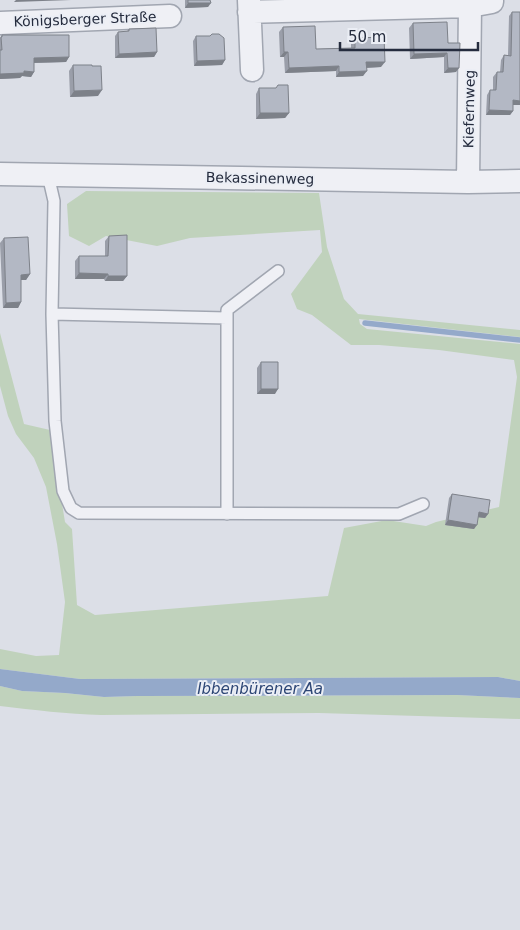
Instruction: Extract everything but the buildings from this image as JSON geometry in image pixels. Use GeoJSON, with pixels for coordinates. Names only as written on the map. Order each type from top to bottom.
{"type":"FeatureCollection","features":[{"type":"Feature","properties":{"kind":"street"},"geometry":{"type":"LineString","coordinates":[[252,70],[249,6],[470,6],[492,2],[492,0]]}},
{"type":"Feature","properties":{"kind":"street","name":"Kiefernweg"},"geometry":{"type":"LineString","coordinates":[[468,182],[470,6]]}},
{"type":"Feature","properties":{"kind":"street","name":"Königsberger Straße"},"geometry":{"type":"LineString","coordinates":[[0,22],[170,16]]}},
{"type":"Feature","properties":{"kind":"street","name":"Bekassinenweg"},"geometry":{"type":"LineString","coordinates":[[0,174],[468,182],[520,180]]}},
{"type":"Feature","properties":{"kind":"lane"},"geometry":{"type":"LineString","coordinates":[[48,175],[54,200],[52,314],[55,422],[63,491],[71,508],[79,513],[399,514],[423,504]]}},
{"type":"Feature","properties":{"kind":"lane"},"geometry":{"type":"LineString","coordinates":[[227,514],[227,310],[278,271]]}},
{"type":"Feature","properties":{"kind":"lane"},"geometry":{"type":"LineString","coordinates":[[52,314],[227,318]]}},
{"type":"Feature","properties":{"kind":"green space"},"geometry":{"type":"Polygon","coordinates":[[[86,191],[319,193],[327,247],[344,299],[358,314],[520,330],[520,337],[359,319],[360,324],[367,329],[520,344],[520,681],[498,677],[80,679],[0,669],[0,649],[36,656],[59,655],[65,602],[57,544],[46,487],[34,458],[16,434],[8,416],[0,386],[0,333],[24,424],[50,430],[65,522],[72,529],[77,605],[95,615],[328,596],[344,528],[387,520],[426,526],[499,507],[517,377],[514,360],[439,350],[379,345],[351,345],[312,315],[297,309],[291,294],[322,252],[320,230],[190,238],[157,246],[106,236],[89,246],[69,236],[67,204],[86,191]]]}},
{"type":"Feature","properties":{"kind":"green space"},"geometry":{"type":"Polygon","coordinates":[[[0,686],[22,691],[104,697],[457,695],[520,698],[520,719],[319,713],[76,714],[0,706],[0,686]]]}},
{"type":"Feature","properties":{"kind":"water","name":"Ibbenbürener Aa"},"geometry":{"type":"Polygon","coordinates":[[[0,669],[80,679],[498,677],[520,681],[520,698],[457,695],[104,697],[22,691],[0,686],[0,669]]]}},
{"type":"Feature","properties":{"kind":"waterway"},"geometry":{"type":"LineString","coordinates":[[365,323],[520,340]]}}]}
